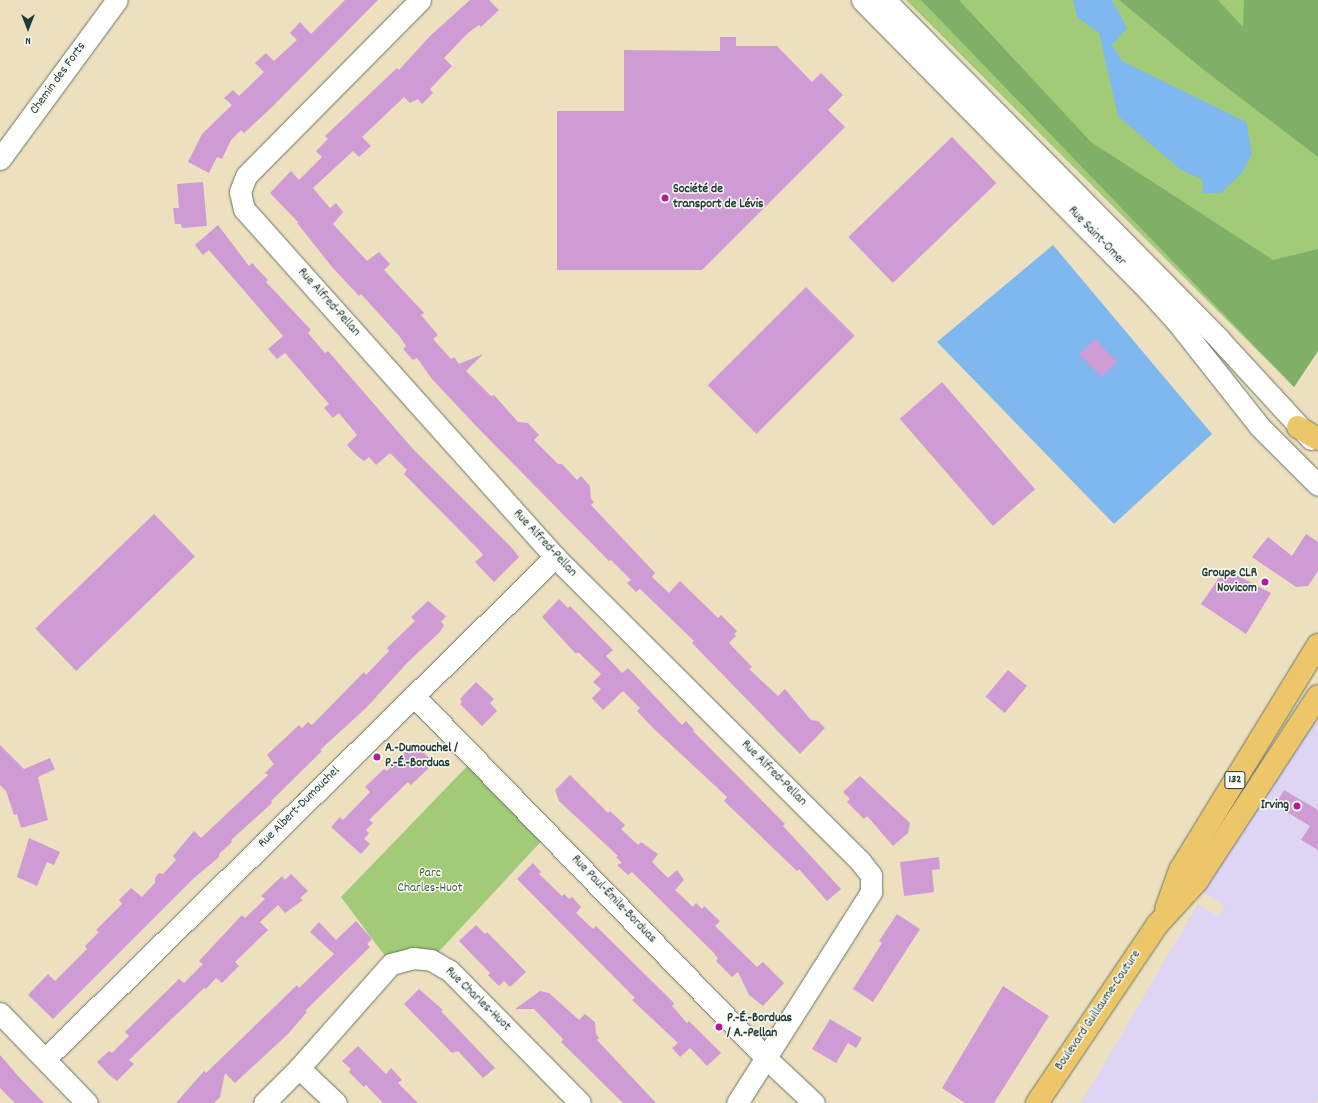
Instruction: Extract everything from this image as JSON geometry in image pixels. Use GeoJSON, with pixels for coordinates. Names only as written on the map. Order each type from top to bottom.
{"type":"FeatureCollection","features":[{"type":"Feature","properties":{"kind":"main road"},"geometry":{"type":"LineString","coordinates":[[1298,427],[1318,439]]}},
{"type":"Feature","properties":{"kind":"main road","name":"Boulevard Guillaume-Couture"},"geometry":{"type":"LineString","coordinates":[[1162,919],[1180,870],[1318,645]]}},
{"type":"Feature","properties":{"kind":"main road","name":"Boulevard Guillaume-Couture"},"geometry":{"type":"LineString","coordinates":[[1038,1103],[1162,919],[1198,881],[1318,696]]}},
{"type":"Feature","properties":{"kind":"street","name":"Chemin des Forts"},"geometry":{"type":"LineString","coordinates":[[0,159],[117,0]]}},
{"type":"Feature","properties":{"kind":"street","name":"Rue Alfred-Pellan"},"geometry":{"type":"LineString","coordinates":[[420,0],[246,176],[240,192],[244,208],[555,557],[855,856],[870,875],[870,892],[737,1103]]}},
{"type":"Feature","properties":{"kind":"street","name":"Rue Saint-Omer"},"geometry":{"type":"LineString","coordinates":[[862,0],[1149,291],[1177,322],[1259,426],[1318,485]]}},
{"type":"Feature","properties":{"kind":"street","name":"Rue Saint-Omer"},"geometry":{"type":"LineString","coordinates":[[885,0],[1219,339],[1298,427],[1318,446]]}},
{"type":"Feature","properties":{"kind":"street","name":"Rue Albert-Dumouchel"},"geometry":{"type":"LineString","coordinates":[[45,1059],[555,557]]}},
{"type":"Feature","properties":{"kind":"street","name":"Rue Paul-Émile-Borduas"},"geometry":{"type":"LineString","coordinates":[[414,696],[765,1057],[814,1103]]}},
{"type":"Feature","properties":{"kind":"street","name":"Rue Charles-Huot"},"geometry":{"type":"LineString","coordinates":[[264,1103],[299,1068],[391,964],[413,958],[431,960],[450,970],[580,1103]]}},
{"type":"Feature","properties":{"kind":"street"},"geometry":{"type":"LineString","coordinates":[[0,1013],[87,1103]]}},
{"type":"Feature","properties":{"kind":"street"},"geometry":{"type":"LineString","coordinates":[[299,1068],[336,1103]]}},
{"type":"Feature","properties":{"kind":"shaded area"},"geometry":{"type":"Polygon","coordinates":[[[1318,703],[1318,1098],[1315,1103],[1081,1103],[1198,904],[1218,916],[1224,906],[1200,890],[1318,703]]]}},
{"type":"Feature","properties":{"kind":"green space"},"geometry":{"type":"Polygon","coordinates":[[[906,0],[1318,0],[1318,351],[1294,387],[906,0]]]}},
{"type":"Feature","properties":{"kind":"green space"},"geometry":{"type":"Polygon","coordinates":[[[921,0],[959,0],[1091,142],[1273,260],[1318,249],[1318,351],[1294,387],[921,0]]]}},
{"type":"Feature","properties":{"kind":"green space"},"geometry":{"type":"Polygon","coordinates":[[[1119,0],[1218,0],[1243,27],[1244,0],[1318,0],[1318,157],[1204,70],[1119,0]]]}},
{"type":"Feature","properties":{"kind":"green space","name":"Parc Charles-Huot"},"geometry":{"type":"Polygon","coordinates":[[[475,758],[548,834],[431,960],[391,964],[341,897],[475,758]]]}},
{"type":"Feature","properties":{"kind":"water"},"geometry":{"type":"Polygon","coordinates":[[[1073,0],[1112,0],[1127,28],[1112,45],[1122,61],[1246,122],[1252,154],[1242,173],[1221,193],[1203,193],[1202,179],[1181,170],[1118,116],[1099,33],[1077,17],[1073,0]]]}},
{"type":"Feature","properties":{"kind":"water"},"geometry":{"type":"Polygon","coordinates":[[[1053,245],[1212,434],[1114,524],[937,342],[1053,245]]]}},
{"type":"Feature","properties":{"kind":"building"},"geometry":{"type":"Polygon","coordinates":[[[345,0],[378,0],[270,109],[244,133],[241,130],[231,140],[222,159],[217,157],[209,173],[188,162],[202,134],[232,105],[224,98],[233,90],[239,96],[264,72],[255,63],[266,53],[274,61],[297,40],[290,33],[300,22],[311,34],[345,0]]]}},
{"type":"Feature","properties":{"kind":"building"},"geometry":{"type":"Polygon","coordinates":[[[470,0],[489,0],[499,10],[481,27],[479,25],[468,33],[444,58],[452,66],[430,89],[433,93],[422,104],[418,99],[410,103],[404,97],[362,137],[371,146],[359,157],[353,151],[313,188],[330,208],[336,203],[343,212],[333,224],[367,261],[379,252],[390,264],[384,270],[424,313],[421,315],[438,335],[433,339],[451,359],[454,357],[459,364],[483,354],[466,371],[491,396],[494,395],[518,422],[528,423],[539,435],[534,440],[558,464],[562,464],[577,480],[581,476],[590,486],[591,499],[594,502],[591,505],[655,573],[652,577],[669,593],[680,581],[718,618],[721,615],[737,631],[734,634],[736,636],[729,643],[752,667],[749,669],[778,696],[785,689],[811,720],[818,721],[825,728],[800,754],[692,643],[694,641],[640,589],[636,592],[627,583],[631,580],[611,560],[609,561],[477,427],[432,379],[417,358],[413,360],[403,349],[406,346],[400,337],[361,294],[359,296],[332,267],[297,223],[298,222],[270,193],[291,171],[299,180],[322,157],[316,151],[328,139],[325,136],[397,68],[399,70],[430,36],[470,0]]]}},
{"type":"Feature","properties":{"kind":"building","name":"Société de transport de Lévis"},"geometry":{"type":"Polygon","coordinates":[[[720,37],[736,37],[736,46],[777,46],[812,82],[821,73],[843,95],[828,110],[845,127],[702,270],[557,270],[557,111],[624,111],[624,50],[720,51],[720,37]]]}},
{"type":"Feature","properties":{"kind":"building"},"geometry":{"type":"Polygon","coordinates":[[[952,137],[996,183],[893,283],[848,237],[952,137]]]}},
{"type":"Feature","properties":{"kind":"building"},"geometry":{"type":"Polygon","coordinates":[[[203,182],[207,226],[182,228],[181,224],[175,224],[173,208],[179,208],[177,184],[203,182]]]}},
{"type":"Feature","properties":{"kind":"building"},"geometry":{"type":"Polygon","coordinates":[[[218,225],[249,266],[252,263],[268,280],[266,282],[311,330],[308,333],[325,353],[328,351],[413,449],[512,548],[519,557],[494,582],[475,562],[483,555],[404,474],[407,470],[390,453],[376,465],[369,457],[364,461],[356,455],[347,445],[357,435],[339,413],[333,418],[324,408],[329,404],[285,353],[277,359],[268,349],[283,336],[209,250],[203,255],[195,245],[218,225]]]}},
{"type":"Feature","properties":{"kind":"building"},"geometry":{"type":"Polygon","coordinates":[[[806,287],[855,336],[757,434],[708,385],[806,287]]]}},
{"type":"Feature","properties":{"kind":"building"},"geometry":{"type":"Polygon","coordinates":[[[1095,339],[1117,362],[1101,377],[1079,354],[1095,339]]]}},
{"type":"Feature","properties":{"kind":"building"},"geometry":{"type":"Polygon","coordinates":[[[942,382],[1035,489],[993,526],[900,419],[942,382]]]}},
{"type":"Feature","properties":{"kind":"building"},"geometry":{"type":"Polygon","coordinates":[[[154,514],[195,556],[76,671],[35,629],[154,514]]]}},
{"type":"Feature","properties":{"kind":"building"},"geometry":{"type":"Polygon","coordinates":[[[1306,534],[1318,542],[1318,571],[1308,586],[1296,587],[1252,557],[1268,537],[1292,556],[1306,534]]]}},
{"type":"Feature","properties":{"kind":"building"},"geometry":{"type":"Polygon","coordinates":[[[1225,569],[1271,593],[1246,634],[1201,604],[1225,569]]]}},
{"type":"Feature","properties":{"kind":"building"},"geometry":{"type":"Polygon","coordinates":[[[559,599],[568,608],[570,606],[613,650],[606,656],[622,673],[628,668],[682,725],[686,721],[694,730],[693,731],[785,824],[783,826],[841,889],[827,901],[799,869],[797,871],[724,801],[727,797],[652,727],[637,711],[640,708],[623,691],[603,710],[592,698],[601,689],[593,682],[601,674],[579,653],[575,653],[542,617],[559,599]]]}},
{"type":"Feature","properties":{"kind":"building"},"geometry":{"type":"Polygon","coordinates":[[[428,601],[446,616],[441,622],[444,625],[440,632],[409,661],[366,708],[320,750],[322,751],[271,801],[272,803],[231,840],[232,842],[219,854],[219,857],[194,878],[53,1019],[28,995],[48,974],[55,981],[87,949],[85,946],[99,932],[96,930],[122,904],[119,900],[131,888],[142,897],[155,883],[155,878],[159,873],[163,874],[176,860],[173,856],[194,831],[201,838],[268,775],[265,773],[274,764],[267,755],[299,725],[302,728],[308,722],[312,725],[364,672],[366,675],[389,651],[387,648],[415,621],[411,617],[428,601]]]}},
{"type":"Feature","properties":{"kind":"building"},"geometry":{"type":"Polygon","coordinates":[[[1008,670],[1027,686],[1005,713],[986,697],[1008,670]]]}},
{"type":"Feature","properties":{"kind":"building"},"geometry":{"type":"Polygon","coordinates":[[[476,682],[494,699],[490,703],[497,711],[482,726],[460,704],[462,702],[460,699],[476,682]]]}},
{"type":"Feature","properties":{"kind":"building"},"geometry":{"type":"Polygon","coordinates":[[[0,745],[24,769],[50,758],[55,769],[38,777],[48,820],[21,828],[17,814],[14,815],[6,791],[0,785],[0,745]]]}},
{"type":"Feature","properties":{"kind":"building"},"geometry":{"type":"Polygon","coordinates":[[[416,745],[434,763],[411,785],[408,782],[369,820],[373,823],[366,830],[369,833],[364,839],[370,844],[361,854],[331,827],[340,817],[343,820],[370,792],[365,787],[384,769],[387,771],[407,750],[409,753],[416,745]]]}},
{"type":"Feature","properties":{"kind":"building"},"geometry":{"type":"Polygon","coordinates":[[[570,775],[608,813],[610,811],[625,825],[621,829],[638,845],[641,842],[658,854],[652,862],[668,878],[677,870],[684,880],[675,890],[693,907],[696,903],[702,909],[704,906],[720,921],[715,926],[757,967],[763,962],[784,983],[763,1006],[749,995],[738,972],[732,977],[716,961],[718,959],[714,953],[632,872],[628,875],[617,865],[622,863],[616,857],[618,856],[559,801],[555,790],[570,775]]]}},
{"type":"Feature","properties":{"kind":"building"},"geometry":{"type":"Polygon","coordinates":[[[860,776],[910,823],[908,833],[893,846],[867,816],[864,819],[847,802],[850,799],[843,792],[860,776]]]}},
{"type":"Feature","properties":{"kind":"building"},"geometry":{"type":"Polygon","coordinates":[[[1284,790],[1318,810],[1318,850],[1301,840],[1310,826],[1275,805],[1284,790]]]}},
{"type":"Feature","properties":{"kind":"building"},"geometry":{"type":"Polygon","coordinates":[[[29,838],[60,852],[54,865],[47,862],[37,886],[17,877],[29,838]]]}},
{"type":"Feature","properties":{"kind":"building"},"geometry":{"type":"Polygon","coordinates":[[[939,857],[940,869],[932,870],[934,892],[904,896],[900,862],[939,857]]]}},
{"type":"Feature","properties":{"kind":"building"},"geometry":{"type":"Polygon","coordinates":[[[533,863],[541,872],[539,874],[562,896],[564,894],[569,899],[572,897],[581,907],[576,913],[593,929],[596,926],[674,1003],[672,1006],[687,1023],[689,1021],[721,1053],[707,1066],[690,1048],[680,1057],[672,1048],[678,1043],[632,1000],[635,998],[517,879],[533,863]]]}},
{"type":"Feature","properties":{"kind":"building"},"geometry":{"type":"Polygon","coordinates":[[[291,874],[308,891],[300,898],[303,900],[285,913],[278,905],[260,922],[268,930],[235,962],[239,966],[222,983],[216,978],[206,989],[204,988],[129,1060],[134,1064],[117,1081],[109,1075],[97,1062],[109,1051],[112,1053],[129,1036],[125,1032],[179,979],[184,983],[203,964],[199,961],[242,915],[245,918],[265,899],[261,896],[282,876],[285,880],[291,874]]]}},
{"type":"Feature","properties":{"kind":"building"},"geometry":{"type":"Polygon","coordinates":[[[897,914],[920,929],[873,1002],[853,989],[882,943],[879,941],[897,914]]]}},
{"type":"Feature","properties":{"kind":"building"},"geometry":{"type":"Polygon","coordinates":[[[356,921],[372,939],[367,944],[370,947],[305,1011],[307,1012],[288,1034],[235,1083],[225,1073],[220,1097],[214,1103],[176,1103],[204,1071],[206,1073],[297,985],[299,988],[334,954],[310,932],[319,922],[336,940],[356,921]]]}},
{"type":"Feature","properties":{"kind":"building"},"geometry":{"type":"Polygon","coordinates":[[[476,925],[485,934],[487,932],[526,972],[510,987],[504,981],[499,986],[488,975],[490,973],[459,941],[476,925]]]}},
{"type":"Feature","properties":{"kind":"building"},"geometry":{"type":"Polygon","coordinates":[[[1003,986],[1049,1016],[994,1103],[965,1103],[942,1088],[1003,986]]]}},
{"type":"Feature","properties":{"kind":"building"},"geometry":{"type":"Polygon","coordinates":[[[419,989],[443,1010],[441,1011],[495,1068],[483,1078],[458,1051],[452,1053],[404,1004],[419,989]]]}},
{"type":"Feature","properties":{"kind":"building"},"geometry":{"type":"Polygon","coordinates":[[[540,991],[549,993],[579,1020],[585,1014],[595,1022],[596,1034],[599,1038],[597,1040],[656,1103],[623,1103],[561,1042],[563,1039],[534,1009],[515,1009],[540,991]]]}},
{"type":"Feature","properties":{"kind":"building"},"geometry":{"type":"Polygon","coordinates":[[[830,1019],[862,1038],[856,1048],[848,1043],[836,1063],[812,1049],[830,1019]]]}},
{"type":"Feature","properties":{"kind":"building"},"geometry":{"type":"Polygon","coordinates":[[[358,1046],[386,1074],[391,1068],[402,1080],[398,1083],[418,1103],[383,1103],[366,1085],[364,1087],[349,1072],[351,1069],[342,1061],[358,1046]]]}},
{"type":"Feature","properties":{"kind":"building"},"geometry":{"type":"Polygon","coordinates":[[[0,1055],[44,1103],[15,1103],[0,1088],[0,1055]]]}},
{"type":"Feature","properties":{"kind":"place","name":"Société de transport de Lévis"},"geometry":{"type":"Point","coordinates":[665,198]}},
{"type":"Feature","properties":{"kind":"place","name":"Groupe CLR Novicom"},"geometry":{"type":"Point","coordinates":[1265,582]}},
{"type":"Feature","properties":{"kind":"place","name":"A.-Dumouchel / P.-É.-Borduas"},"geometry":{"type":"Point","coordinates":[377,757]}},
{"type":"Feature","properties":{"kind":"place","name":"Irving"},"geometry":{"type":"Point","coordinates":[1297,806]}},
{"type":"Feature","properties":{"kind":"place","name":"P.-É.-Borduas / A.-Pellan"},"geometry":{"type":"Point","coordinates":[719,1027]}}]}
